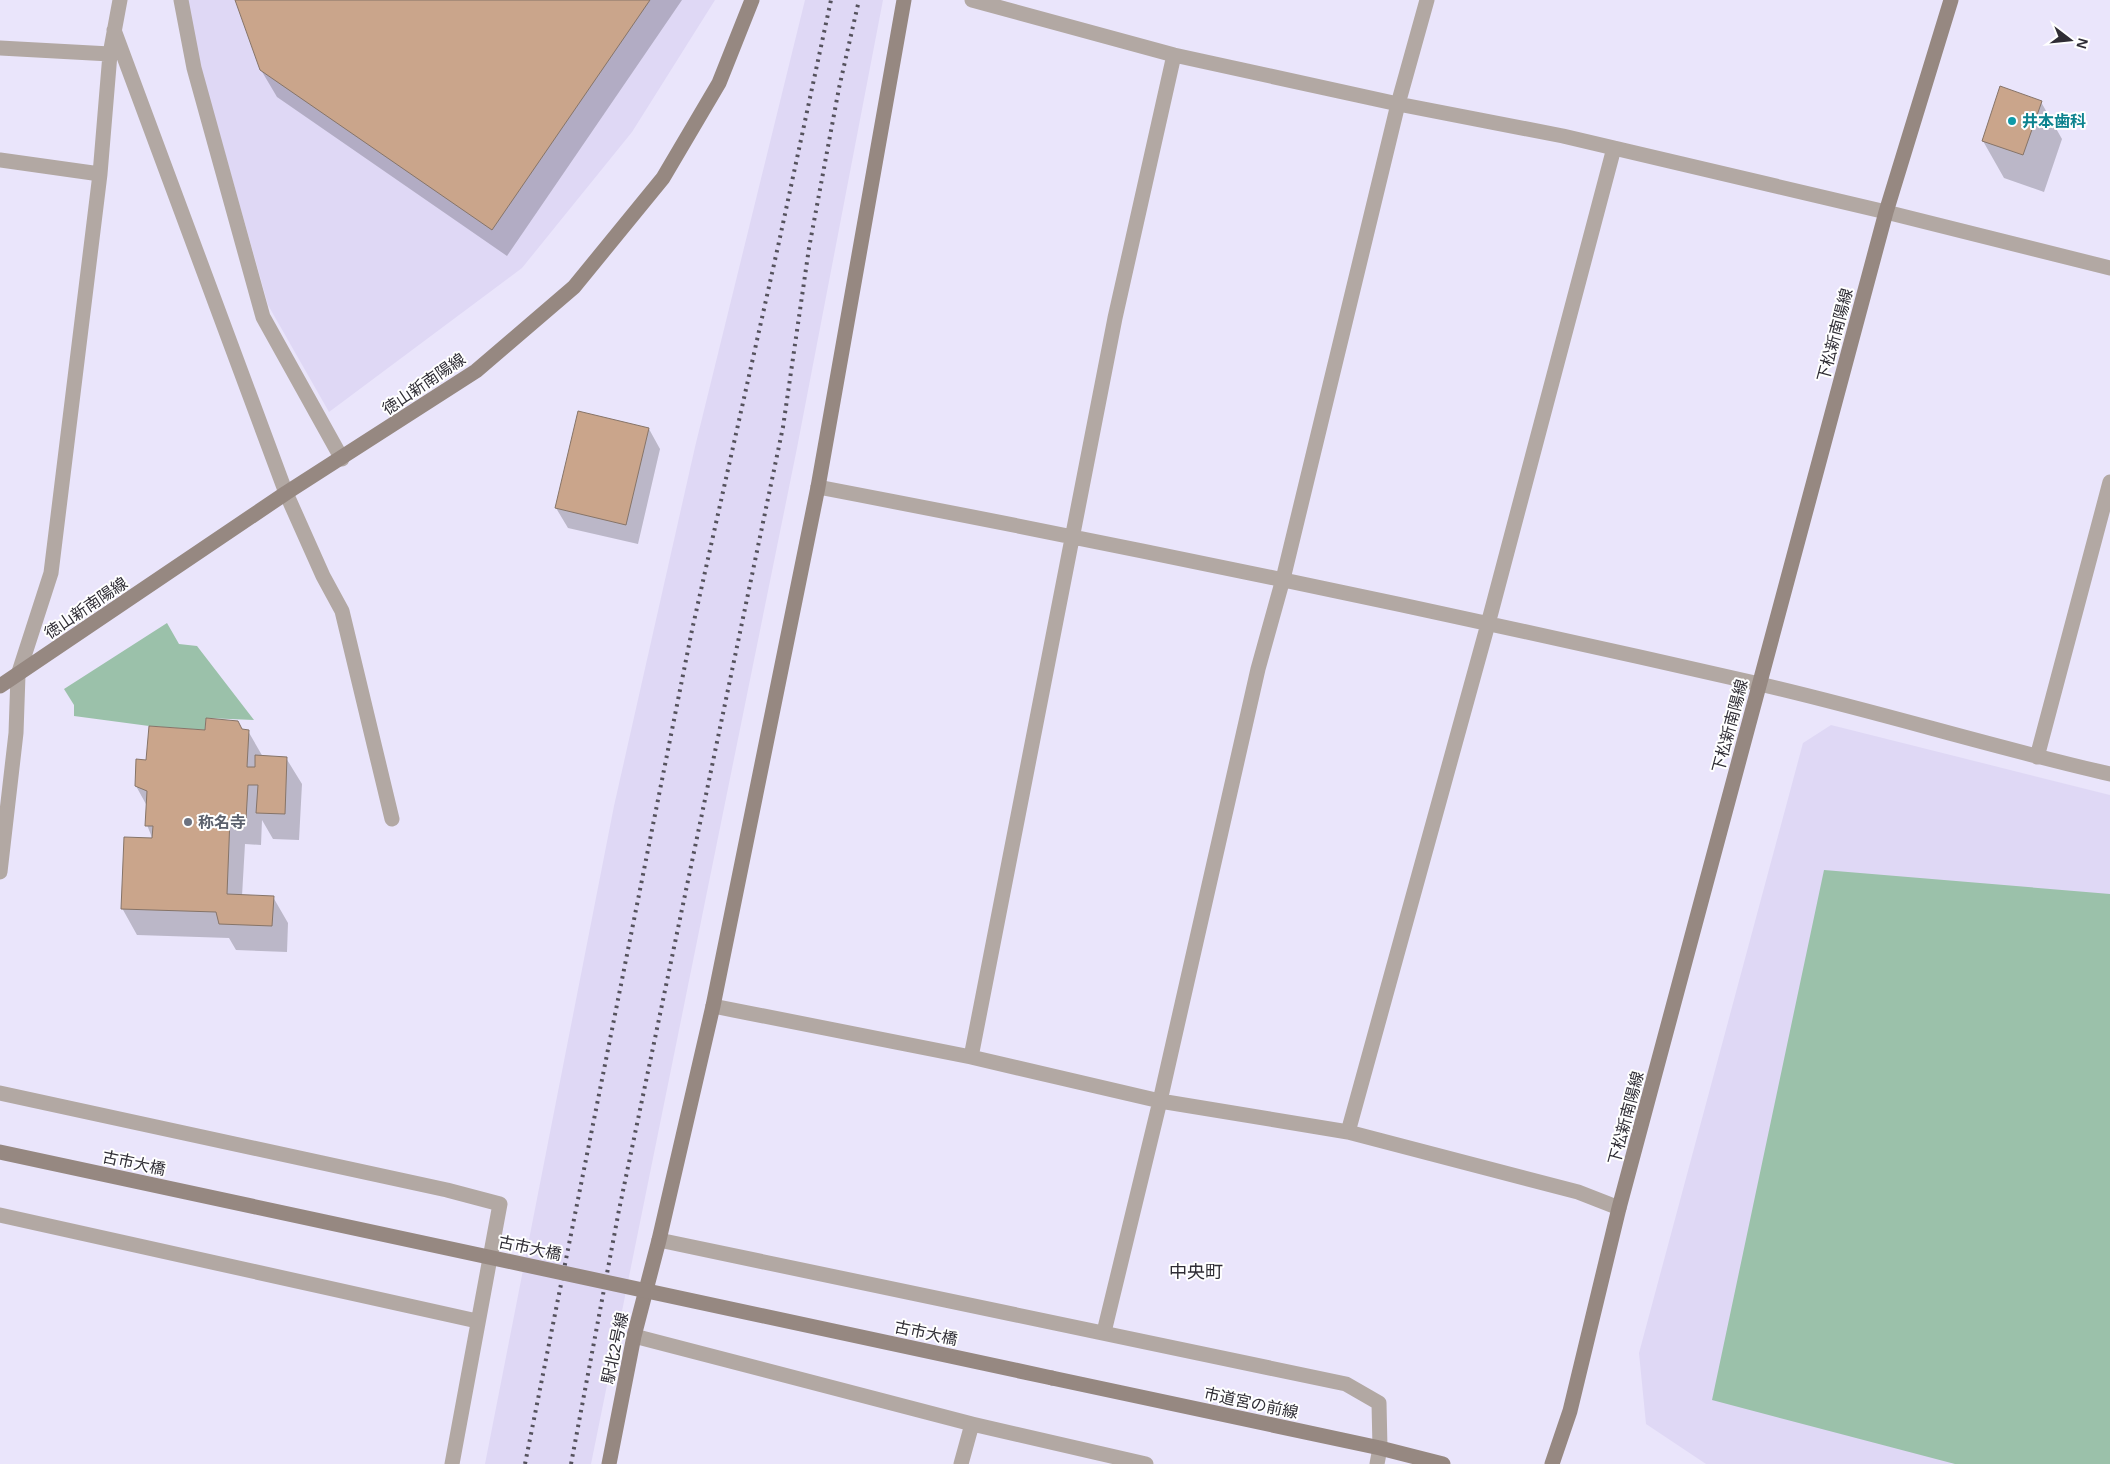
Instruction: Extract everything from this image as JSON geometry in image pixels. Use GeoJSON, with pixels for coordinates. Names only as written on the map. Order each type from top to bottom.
{"type":"FeatureCollection","features":[{"type":"Feature","properties":{"kind":"street"},"geometry":{"type":"LineString","coordinates":[[0,872],[16,733],[18,675],[51,573],[100,174],[110,54],[120,0]]}},
{"type":"Feature","properties":{"kind":"street"},"geometry":{"type":"LineString","coordinates":[[181,0],[194,68],[263,317],[342,459]]}},
{"type":"Feature","properties":{"kind":"street","name":"徳山新南陽線"},"geometry":{"type":"LineString","coordinates":[[0,686],[286,493],[476,372],[574,288],[662,178],[719,83],[752,0]]}},
{"type":"Feature","properties":{"kind":"street","name":"駅北2号線"},"geometry":{"type":"LineString","coordinates":[[610,1464],[634,1336],[659,1240],[713,1006],[818,487],[904,0]]}},
{"type":"Feature","properties":{"kind":"street"},"geometry":{"type":"LineString","coordinates":[[972,0],[1174,55],[1398,104],[1563,136],[1886,212],[2110,268]]}},
{"type":"Feature","properties":{"kind":"street"},"geometry":{"type":"LineString","coordinates":[[1104,1332],[1160,1101],[1258,670],[1283,579],[1398,104],[1427,0]]}},
{"type":"Feature","properties":{"kind":"street","name":"下松新南陽線"},"geometry":{"type":"LineString","coordinates":[[1552,1464],[1570,1411],[1620,1208],[1886,212],[1951,0]]}},
{"type":"Feature","properties":{"kind":"street"},"geometry":{"type":"LineString","coordinates":[[114,28],[286,493],[323,576],[342,611],[392,819]]}},
{"type":"Feature","properties":{"kind":"street"},"geometry":{"type":"LineString","coordinates":[[0,48],[110,54]]}},
{"type":"Feature","properties":{"kind":"street"},"geometry":{"type":"LineString","coordinates":[[971,1057],[1116,318],[1174,55]]}},
{"type":"Feature","properties":{"kind":"street"},"geometry":{"type":"LineString","coordinates":[[1348,1132],[1488,624],[1614,148]]}},
{"type":"Feature","properties":{"kind":"street"},"geometry":{"type":"LineString","coordinates":[[0,160],[100,174]]}},
{"type":"Feature","properties":{"kind":"street"},"geometry":{"type":"LineString","coordinates":[[2037,757],[2110,482]]}},
{"type":"Feature","properties":{"kind":"street"},"geometry":{"type":"LineString","coordinates":[[818,487],[1283,579],[1760,684],[2037,757],[2110,774]]}},
{"type":"Feature","properties":{"kind":"street"},"geometry":{"type":"LineString","coordinates":[[713,1006],[971,1057],[1160,1101],[1348,1132],[1578,1192],[1620,1208]]}},
{"type":"Feature","properties":{"kind":"street"},"geometry":{"type":"LineString","coordinates":[[0,1093],[447,1190],[500,1204],[477,1320],[452,1464]]}},
{"type":"Feature","properties":{"kind":"street","name":"古市大橋"},"geometry":{"type":"LineString","coordinates":[[0,1152],[1052,1378]]}},
{"type":"Feature","properties":{"kind":"street"},"geometry":{"type":"LineString","coordinates":[[0,1215],[477,1320]]}},
{"type":"Feature","properties":{"kind":"street"},"geometry":{"type":"LineString","coordinates":[[659,1240],[1346,1384],[1379,1402],[1380,1448],[1377,1464]]}},
{"type":"Feature","properties":{"kind":"street"},"geometry":{"type":"LineString","coordinates":[[634,1336],[972,1424],[1146,1464]]}},
{"type":"Feature","properties":{"kind":"street","name":"市道宮の前線"},"geometry":{"type":"LineString","coordinates":[[1052,1378],[1380,1448],[1443,1464]]}},
{"type":"Feature","properties":{"kind":"street"},"geometry":{"type":"LineString","coordinates":[[961,1464],[972,1424]]}},
{"type":"Feature","properties":{"kind":"shaded area"},"geometry":{"type":"Polygon","coordinates":[[[184,0],[715,0],[632,132],[522,268],[329,412],[268,305],[191,33],[184,0]]]}},
{"type":"Feature","properties":{"kind":"shaded area"},"geometry":{"type":"Polygon","coordinates":[[[805,0],[883,0],[797,448],[591,1464],[485,1464],[614,806],[695,447],[805,0]]]}},
{"type":"Feature","properties":{"kind":"shaded area"},"geometry":{"type":"Polygon","coordinates":[[[1831,725],[2110,795],[2110,1464],[1706,1464],[1646,1424],[1639,1353],[1803,743],[1831,725]]]}},
{"type":"Feature","properties":{"kind":"green space"},"geometry":{"type":"Polygon","coordinates":[[[167,623],[179,644],[197,646],[254,720],[206,718],[205,730],[149,726],[74,716],[74,705],[64,689],[167,623]]]}},
{"type":"Feature","properties":{"kind":"green space"},"geometry":{"type":"Polygon","coordinates":[[[1824,870],[2110,894],[2110,1464],[1955,1464],[1712,1400],[1824,870]]]}},
{"type":"Feature","properties":{"kind":"building"},"geometry":{"type":"Polygon","coordinates":[[[235,0],[650,0],[492,230],[260,70],[235,0]]]}},
{"type":"Feature","properties":{"kind":"building","name":"井本歯科"},"geometry":{"type":"Polygon","coordinates":[[[2000,86],[2042,101],[2023,155],[1982,141],[2000,86]]]}},
{"type":"Feature","properties":{"kind":"building"},"geometry":{"type":"Polygon","coordinates":[[[578,411],[649,428],[626,525],[555,508],[578,411]]]}},
{"type":"Feature","properties":{"kind":"building","name":"称名寺"},"geometry":{"type":"Polygon","coordinates":[[[206,718],[238,721],[242,729],[249,730],[247,767],[255,767],[255,755],[287,757],[285,814],[256,813],[258,785],[248,785],[246,819],[230,818],[227,894],[274,896],[272,926],[219,924],[216,912],[121,909],[124,837],[152,838],[153,826],[145,826],[147,791],[135,786],[136,759],[146,760],[149,726],[205,730],[206,718]]]}},
{"type":"Feature","properties":{"kind":"railway"},"geometry":{"type":"LineString","coordinates":[[525,1464],[692,630],[831,0]]}},
{"type":"Feature","properties":{"kind":"railway"},"geometry":{"type":"LineString","coordinates":[[571,1464],[619,1210],[783,427],[809,248],[839,88],[859,0]]}},
{"type":"Feature","properties":{"kind":"place","name":"井本歯科"},"geometry":{"type":"Point","coordinates":[2012,121]}},
{"type":"Feature","properties":{"kind":"place","name":"称名寺"},"geometry":{"type":"Point","coordinates":[188,822]}},
{"type":"Feature","properties":{"kind":"district","name":"中央町"},"geometry":{"type":"Point","coordinates":[1196,1272]}}]}
